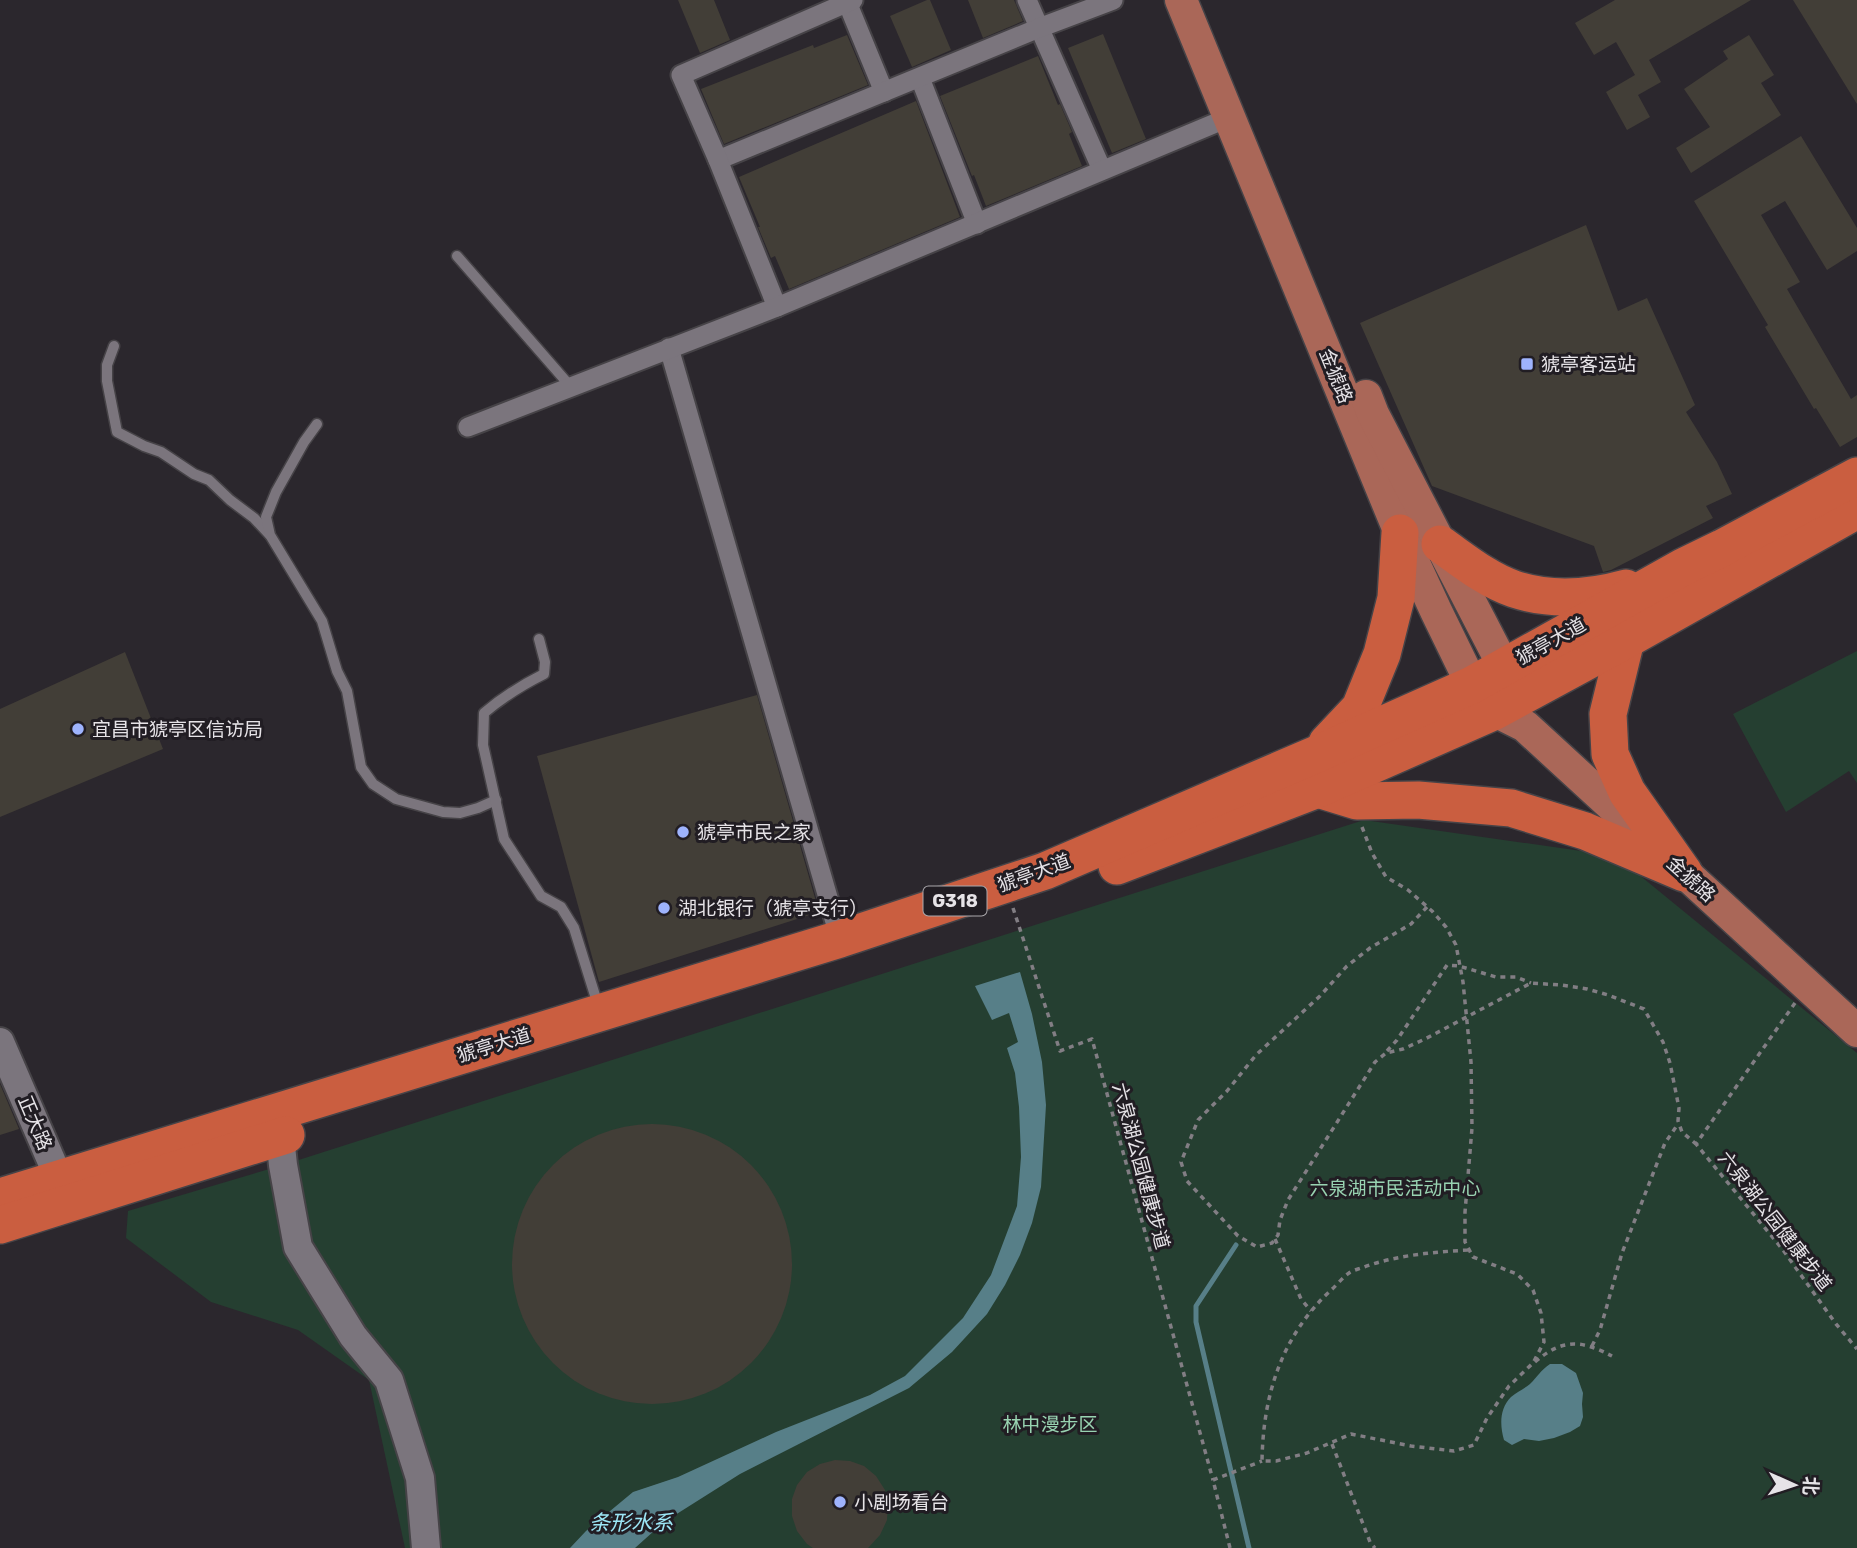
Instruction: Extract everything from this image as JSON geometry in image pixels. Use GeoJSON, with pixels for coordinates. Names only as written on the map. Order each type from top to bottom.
{"type":"FeatureCollection","features":[{"type":"Feature","properties":{"kind":"highway","name":"猇亭大道"},"geometry":{"type":"LineString","coordinates":[[1504,697],[1683,567],[1857,476]]}},
{"type":"Feature","properties":{"kind":"highway","name":"猇亭大道"},"geometry":{"type":"LineString","coordinates":[[0,1225],[64,1191],[600,1013],[840,939],[1045,871],[1317,772],[1504,697],[1626,640],[1857,510]]}},
{"type":"Feature","properties":{"kind":"highway"},"geometry":{"type":"LineString","coordinates":[[1400,533],[1396,598],[1382,653],[1360,708],[1317,772],[1357,801],[1418,800],[1511,808],[1585,831],[1684,873]]}},
{"type":"Feature","properties":{"kind":"highway"},"geometry":{"type":"LineString","coordinates":[[1440,544],[1487,576],[1513,589],[1541,595],[1604,595],[1683,567]]}},
{"type":"Feature","properties":{"kind":"highway"},"geometry":{"type":"LineString","coordinates":[[1626,640],[1608,714],[1609,754],[1627,792],[1684,873]]}},
{"type":"Feature","properties":{"kind":"highway","name":"猇亭大道"},"geometry":{"type":"LineString","coordinates":[[0,1197],[64,1191],[280,1137],[1012,906],[1317,772]]}},
{"type":"Feature","properties":{"kind":"main road","name":"金猇路"},"geometry":{"type":"LineString","coordinates":[[1181,0],[1400,533],[1504,697],[1684,873],[1857,1031]]}},
{"type":"Feature","properties":{"kind":"main road","name":"金猇路"},"geometry":{"type":"LineString","coordinates":[[1201,0],[1373,414],[1440,544],[1504,697]]}},
{"type":"Feature","properties":{"kind":"street"},"geometry":{"type":"LineString","coordinates":[[1027,0],[1102,170]]}},
{"type":"Feature","properties":{"kind":"street"},"geometry":{"type":"LineString","coordinates":[[719,160],[1039,28],[1114,0]]}},
{"type":"Feature","properties":{"kind":"street"},"geometry":{"type":"LineString","coordinates":[[777,307],[719,160],[681,75],[850,1],[884,92]]}},
{"type":"Feature","properties":{"kind":"street"},"geometry":{"type":"LineString","coordinates":[[920,78],[976,224]]}},
{"type":"Feature","properties":{"kind":"street"},"geometry":{"type":"LineString","coordinates":[[468,427],[777,307],[1230,117]]}},
{"type":"Feature","properties":{"kind":"street"},"geometry":{"type":"LineString","coordinates":[[669,348],[840,939]]}},
{"type":"Feature","properties":{"kind":"street","name":"正大路"},"geometry":{"type":"LineString","coordinates":[[0,1042],[64,1191]]}},
{"type":"Feature","properties":{"kind":"street"},"geometry":{"type":"LineString","coordinates":[[280,1137],[298,1247],[352,1336],[389,1380],[420,1478],[426,1548]]}},
{"type":"Feature","properties":{"kind":"lane"},"geometry":{"type":"LineString","coordinates":[[457,256],[571,387]]}},
{"type":"Feature","properties":{"kind":"lane"},"geometry":{"type":"LineString","coordinates":[[114,346],[107,365],[107,381],[117,432],[161,452],[194,474],[209,480],[270,535],[322,621],[346,691],[361,767],[373,784],[396,799],[443,812],[460,813],[496,800]]}},
{"type":"Feature","properties":{"kind":"lane"},"geometry":{"type":"LineString","coordinates":[[270,535],[266,517],[276,492],[317,424]]}},
{"type":"Feature","properties":{"kind":"lane"},"geometry":{"type":"LineString","coordinates":[[539,639],[545,662],[544,674],[522,685],[484,713],[483,745],[504,839],[541,896],[561,906],[574,928],[600,1013]]}},
{"type":"Feature","properties":{"kind":"path"},"geometry":{"type":"LineString","coordinates":[[1357,801],[1363,832],[1386,877],[1408,890],[1427,907],[1446,927],[1456,945],[1464,982],[1471,1062],[1472,1128],[1465,1242],[1473,1257],[1517,1274],[1533,1290],[1541,1313],[1544,1342],[1534,1363]]}},
{"type":"Feature","properties":{"kind":"path","name":"六泉湖公园健康步道"},"geometry":{"type":"LineString","coordinates":[[1012,906],[1060,1051],[1092,1039],[1230,1548]]}},
{"type":"Feature","properties":{"kind":"path","name":"六泉湖公园健康步道"},"geometry":{"type":"LineString","coordinates":[[1275,1239],[1272,1243],[1257,1247],[1238,1236],[1187,1181],[1181,1162],[1198,1120],[1227,1091],[1256,1055],[1320,996],[1347,966],[1370,948],[1411,923],[1427,907]]}},
{"type":"Feature","properties":{"kind":"path"},"geometry":{"type":"LineString","coordinates":[[1311,1311],[1301,1299],[1275,1239],[1288,1200],[1375,1062],[1397,1040],[1437,977],[1447,965],[1459,966],[1496,976],[1516,977],[1531,983],[1587,989],[1608,995],[1644,1009],[1663,1042],[1679,1108],[1679,1124],[1665,1143],[1640,1206],[1622,1253],[1600,1330],[1592,1346]]}},
{"type":"Feature","properties":{"kind":"path"},"geometry":{"type":"LineString","coordinates":[[1386,1053],[1403,1049],[1531,983]]}},
{"type":"Feature","properties":{"kind":"path","name":"六泉湖公园健康步道"},"geometry":{"type":"LineString","coordinates":[[1696,1144],[1800,996]]}},
{"type":"Feature","properties":{"kind":"path","name":"六泉湖公园健康步道"},"geometry":{"type":"LineString","coordinates":[[1679,1124],[1682,1132],[1696,1144],[1783,1250],[1857,1349]]}},
{"type":"Feature","properties":{"kind":"path"},"geometry":{"type":"LineString","coordinates":[[1262,1461],[1269,1394],[1284,1353],[1311,1311],[1350,1272],[1385,1259],[1469,1250]]}},
{"type":"Feature","properties":{"kind":"path"},"geometry":{"type":"LineString","coordinates":[[1213,1480],[1262,1461],[1276,1461],[1307,1453],[1351,1434],[1454,1451],[1474,1445],[1487,1418],[1509,1386],[1546,1352],[1558,1346],[1576,1343],[1592,1346],[1612,1356]]}},
{"type":"Feature","properties":{"kind":"path"},"geometry":{"type":"LineString","coordinates":[[1332,1444],[1370,1542],[1375,1548]]}},
{"type":"Feature","properties":{"kind":"green space"},"geometry":{"type":"Polygon","coordinates":[[[1857,651],[1857,783],[1849,771],[1786,812],[1733,714],[1857,651]]]}},
{"type":"Feature","properties":{"kind":"green space","name":"六泉湖市民活动中心"},"geometry":{"type":"Polygon","coordinates":[[[1364,820],[1616,856],[1857,1053],[1857,1548],[405,1548],[369,1380],[298,1330],[211,1302],[126,1238],[128,1211],[283,1165],[1364,820]]]}},
{"type":"Feature","properties":{"kind":"water","name":"条形水系"},"geometry":{"type":"Polygon","coordinates":[[[1020,972],[1042,1062],[1046,1105],[1041,1187],[1020,1255],[987,1314],[952,1352],[909,1388],[740,1474],[664,1522],[635,1548],[570,1548],[633,1492],[678,1477],[776,1432],[870,1395],[905,1376],[963,1318],[991,1275],[1017,1206],[1021,1157],[1015,1073],[1007,1048],[1018,1042],[1009,1013],[992,1020],[975,986],[1020,972]]]}},
{"type":"Feature","properties":{"kind":"water"},"geometry":{"type":"Polygon","coordinates":[[[1550,1364],[1562,1364],[1576,1373],[1583,1393],[1583,1417],[1580,1426],[1554,1438],[1539,1441],[1524,1439],[1512,1445],[1504,1440],[1501,1423],[1504,1407],[1511,1397],[1530,1384],[1550,1364]]]}},
{"type":"Feature","properties":{"kind":"building"},"geometry":{"type":"Polygon","coordinates":[[[678,0],[714,0],[730,40],[700,53],[678,0]]]}},
{"type":"Feature","properties":{"kind":"building"},"geometry":{"type":"Polygon","coordinates":[[[930,0],[951,50],[912,67],[890,16],[930,0]]]}},
{"type":"Feature","properties":{"kind":"building"},"geometry":{"type":"Polygon","coordinates":[[[968,0],[1014,0],[1023,21],[983,38],[968,0]]]}},
{"type":"Feature","properties":{"kind":"building"},"geometry":{"type":"Polygon","coordinates":[[[1615,0],[1751,0],[1649,60],[1661,82],[1638,95],[1650,117],[1627,130],[1606,92],[1635,75],[1616,42],[1594,55],[1575,23],[1615,0]]]}},
{"type":"Feature","properties":{"kind":"building"},"geometry":{"type":"Polygon","coordinates":[[[1793,0],[1857,0],[1857,104],[1793,0]]]}},
{"type":"Feature","properties":{"kind":"building"},"geometry":{"type":"Polygon","coordinates":[[[1103,34],[1146,139],[1112,153],[1068,48],[1103,34]]]}},
{"type":"Feature","properties":{"kind":"building"},"geometry":{"type":"Polygon","coordinates":[[[847,35],[868,85],[724,144],[701,89],[813,45],[814,48],[847,35]]]}},
{"type":"Feature","properties":{"kind":"building"},"geometry":{"type":"Polygon","coordinates":[[[1749,35],[1774,75],[1761,83],[1781,115],[1691,173],[1676,148],[1710,127],[1684,89],[1728,59],[1723,51],[1749,35]]]}},
{"type":"Feature","properties":{"kind":"building"},"geometry":{"type":"Polygon","coordinates":[[[1038,56],[1072,132],[1069,134],[1082,166],[986,206],[940,96],[1038,56]]]}},
{"type":"Feature","properties":{"kind":"building"},"geometry":{"type":"Polygon","coordinates":[[[916,101],[960,217],[789,289],[775,256],[771,258],[739,177],[916,101]]]}},
{"type":"Feature","properties":{"kind":"building"},"geometry":{"type":"Polygon","coordinates":[[[1801,136],[1857,228],[1857,251],[1827,270],[1785,201],[1761,215],[1800,282],[1787,289],[1851,399],[1857,395],[1857,437],[1840,447],[1765,327],[1768,325],[1694,201],[1801,136]]]}},
{"type":"Feature","properties":{"kind":"building","name":"猇亭客运站"},"geometry":{"type":"Polygon","coordinates":[[[1586,225],[1618,311],[1647,298],[1695,405],[1686,412],[1717,462],[1732,494],[1706,506],[1713,518],[1603,572],[1594,546],[1432,486],[1360,323],[1586,225]]]}},
{"type":"Feature","properties":{"kind":"building","name":"宜昌市猇亭区信访局"},"geometry":{"type":"Polygon","coordinates":[[[125,652],[163,749],[0,817],[0,709],[125,652]]]}},
{"type":"Feature","properties":{"kind":"building","name":"猇亭市民之家"},"geometry":{"type":"Polygon","coordinates":[[[757,695],[819,912],[599,982],[537,756],[757,695]]]}},
{"type":"Feature","properties":{"kind":"building"},"geometry":{"type":"Polygon","coordinates":[[[0,1084],[19,1129],[0,1135],[0,1084]]]}},
{"type":"Feature","properties":{"kind":"building"},"geometry":{"type":"Polygon","coordinates":[[[638,1124],[666,1124],[706,1134],[718,1140],[741,1155],[761,1175],[782,1210],[790,1237],[790,1291],[782,1318],[761,1353],[741,1373],[718,1388],[693,1398],[666,1404],[638,1404],[598,1394],[586,1388],[563,1373],[543,1353],[528,1330],[518,1305],[512,1278],[512,1250],[522,1210],[528,1198],[543,1175],[563,1155],[586,1140],[611,1130],[638,1124]]]}},
{"type":"Feature","properties":{"kind":"building","name":"小剧场看台"},"geometry":{"type":"Polygon","coordinates":[[[835,1460],[864,1466],[876,1476],[885,1490],[887,1520],[880,1535],[868,1548],[813,1548],[797,1531],[792,1516],[792,1499],[797,1485],[807,1472],[820,1464],[835,1460]]]}},
{"type":"Feature","properties":{"kind":"waterway"},"geometry":{"type":"LineString","coordinates":[[1236,1245],[1196,1306],[1196,1322],[1249,1548]]}},
{"type":"Feature","properties":{"kind":"place","name":"猇亭客运站"},"geometry":{"type":"Point","coordinates":[1527,364]}},
{"type":"Feature","properties":{"kind":"place","name":"宜昌市猇亭区信访局"},"geometry":{"type":"Point","coordinates":[78,729]}},
{"type":"Feature","properties":{"kind":"place","name":"猇亭市民之家"},"geometry":{"type":"Point","coordinates":[683,832]}},
{"type":"Feature","properties":{"kind":"place","name":"湖北银行（猇亭支行）"},"geometry":{"type":"Point","coordinates":[664,908]}},
{"type":"Feature","properties":{"kind":"place","name":"小剧场看台"},"geometry":{"type":"Point","coordinates":[840,1502]}},
{"type":"Feature","properties":{"kind":"park label","name":"林中漫步区"},"geometry":{"type":"Point","coordinates":[1050,1424]}}]}
